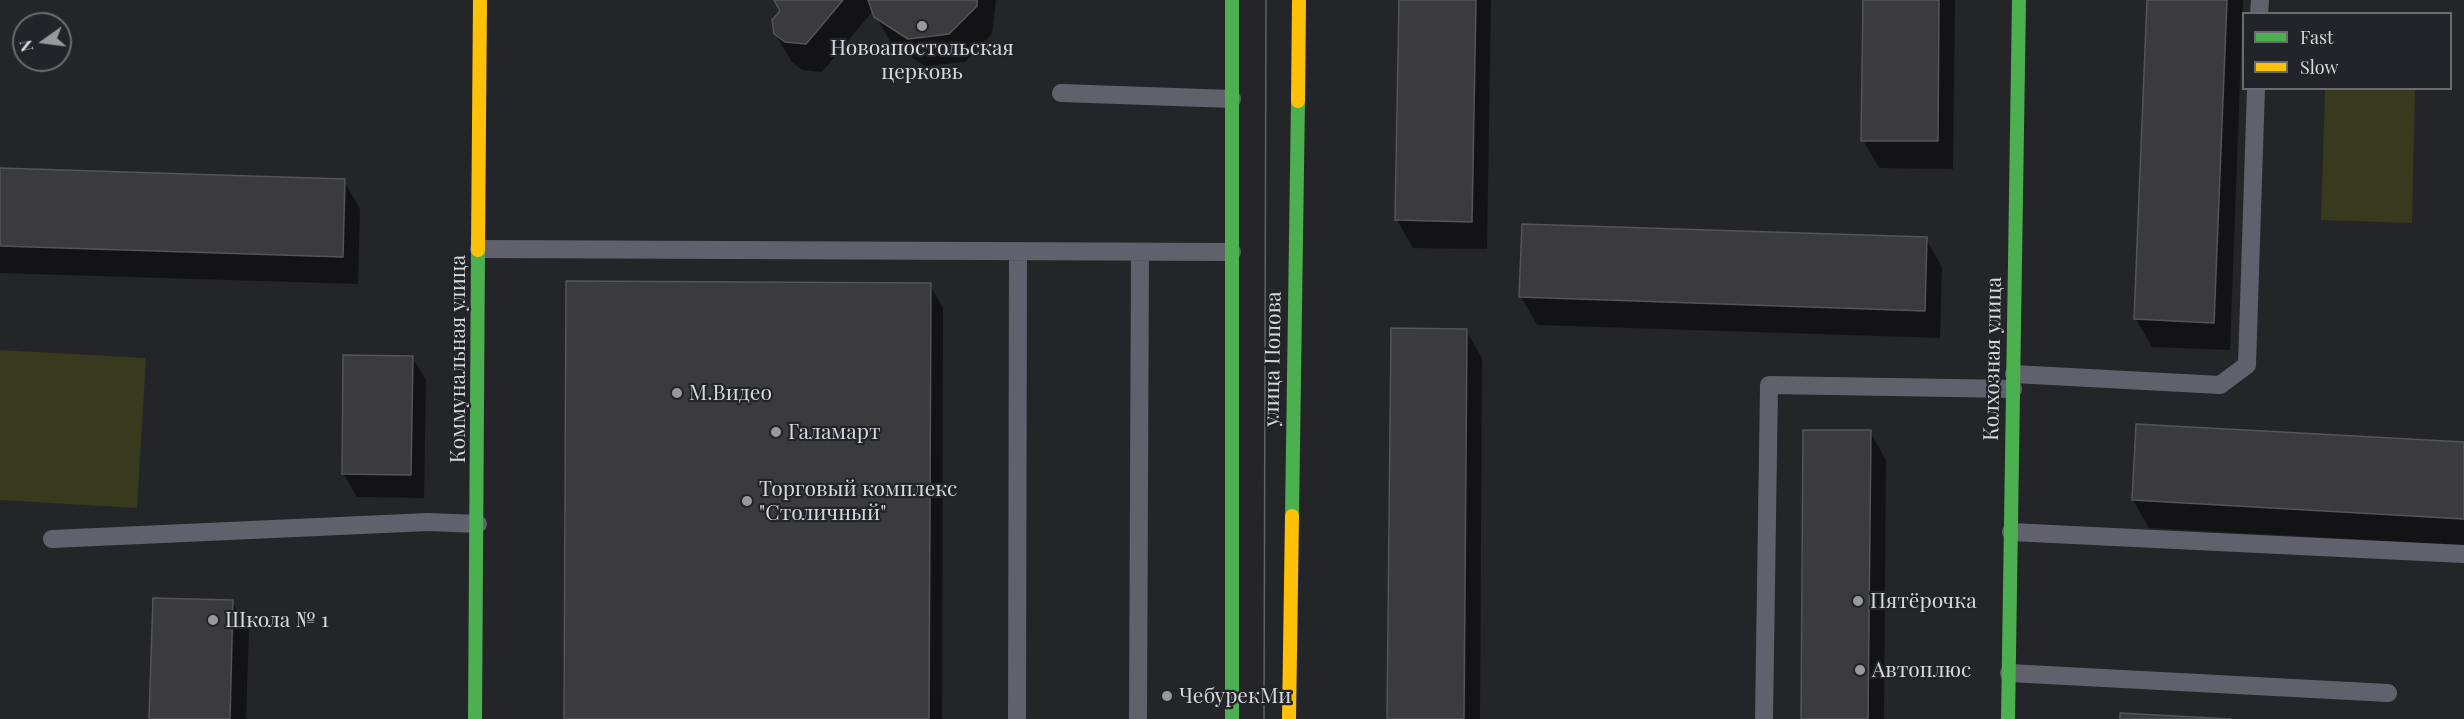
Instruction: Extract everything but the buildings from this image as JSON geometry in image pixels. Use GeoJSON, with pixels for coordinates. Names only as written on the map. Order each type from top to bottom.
{"type":"FeatureCollection","features":[{"type":"Feature","properties":{"kind":"street","name":"Коммунальная улица"},"geometry":{"type":"LineString","coordinates":[[475,719],[480,0]]}},
{"type":"Feature","properties":{"kind":"street","name":"улица Попова"},"geometry":{"type":"LineString","coordinates":[[1232,0],[1232,719]]}},
{"type":"Feature","properties":{"kind":"street","name":"улица Попова"},"geometry":{"type":"LineString","coordinates":[[1289,719],[1299,0]]}},
{"type":"Feature","properties":{"kind":"street","name":"Колхозная улица"},"geometry":{"type":"LineString","coordinates":[[2008,719],[2019,0]]}},
{"type":"Feature","properties":{"kind":"lane"},"geometry":{"type":"LineString","coordinates":[[1764,719],[1769,385],[2014,382],[2220,385],[2247,365],[2256,90]]}},
{"type":"Feature","properties":{"kind":"lane"},"geometry":{"type":"LineString","coordinates":[[1061,93],[1232,99]]}},
{"type":"Feature","properties":{"kind":"lane"},"geometry":{"type":"LineString","coordinates":[[479,249],[1232,252]]}},
{"type":"Feature","properties":{"kind":"lane"},"geometry":{"type":"LineString","coordinates":[[1017,719],[1018,251]]}},
{"type":"Feature","properties":{"kind":"lane"},"geometry":{"type":"LineString","coordinates":[[1138,719],[1140,252]]}},
{"type":"Feature","properties":{"kind":"lane"},"geometry":{"type":"LineString","coordinates":[[52,538],[428,522],[478,524]]}},
{"type":"Feature","properties":{"kind":"lane"},"geometry":{"type":"LineString","coordinates":[[2011,532],[2464,554]]}},
{"type":"Feature","properties":{"kind":"lane"},"geometry":{"type":"LineString","coordinates":[[2009,673],[2388,693]]}},
{"type":"Feature","properties":{"kind":"green space"},"geometry":{"type":"Polygon","coordinates":[[[2325,90],[2415,90],[2412,223],[2321,220],[2325,90]]]}},
{"type":"Feature","properties":{"kind":"green space"},"geometry":{"type":"Polygon","coordinates":[[[0,350],[146,358],[137,508],[0,500],[0,350]]]}},
{"type":"Feature","properties":{"kind":"tram line"},"geometry":{"type":"LineString","coordinates":[[1264,719],[1266,0]]}},
{"type":"Feature","properties":{"kind":"traffic: fast"},"geometry":{"type":"LineString","coordinates":[[1232,0],[1232,719]]}},
{"type":"Feature","properties":{"kind":"traffic: fast"},"geometry":{"type":"LineString","coordinates":[[2008,719],[2019,0]]}},
{"type":"Feature","properties":{"kind":"traffic: fast"},"geometry":{"type":"LineString","coordinates":[[1292,516],[1298,101]]}},
{"type":"Feature","properties":{"kind":"traffic: fast"},"geometry":{"type":"LineString","coordinates":[[475,719],[478,250]]}},
{"type":"Feature","properties":{"kind":"traffic: slow"},"geometry":{"type":"LineString","coordinates":[[478,250],[480,0]]}},
{"type":"Feature","properties":{"kind":"traffic: slow"},"geometry":{"type":"LineString","coordinates":[[1298,101],[1299,0]]}},
{"type":"Feature","properties":{"kind":"traffic: slow"},"geometry":{"type":"LineString","coordinates":[[1289,719],[1292,516]]}},
{"type":"Feature","properties":{"kind":"place","name":"Новоапостольская церковь"},"geometry":{"type":"Point","coordinates":[922,26]}},
{"type":"Feature","properties":{"kind":"place","name":"М.Видео"},"geometry":{"type":"Point","coordinates":[677,393]}},
{"type":"Feature","properties":{"kind":"place","name":"Галамарт"},"geometry":{"type":"Point","coordinates":[776,432]}},
{"type":"Feature","properties":{"kind":"place","name":"Торговый комплекс \"Столичный\""},"geometry":{"type":"Point","coordinates":[747,501]}},
{"type":"Feature","properties":{"kind":"place","name":"Пятёрочка"},"geometry":{"type":"Point","coordinates":[1858,601]}},
{"type":"Feature","properties":{"kind":"place","name":"Школа № 1"},"geometry":{"type":"Point","coordinates":[213,620]}},
{"type":"Feature","properties":{"kind":"place","name":"Автоплюс"},"geometry":{"type":"Point","coordinates":[1860,670]}},
{"type":"Feature","properties":{"kind":"place","name":"ЧебурекМи"},"geometry":{"type":"Point","coordinates":[1167,696]}}]}
